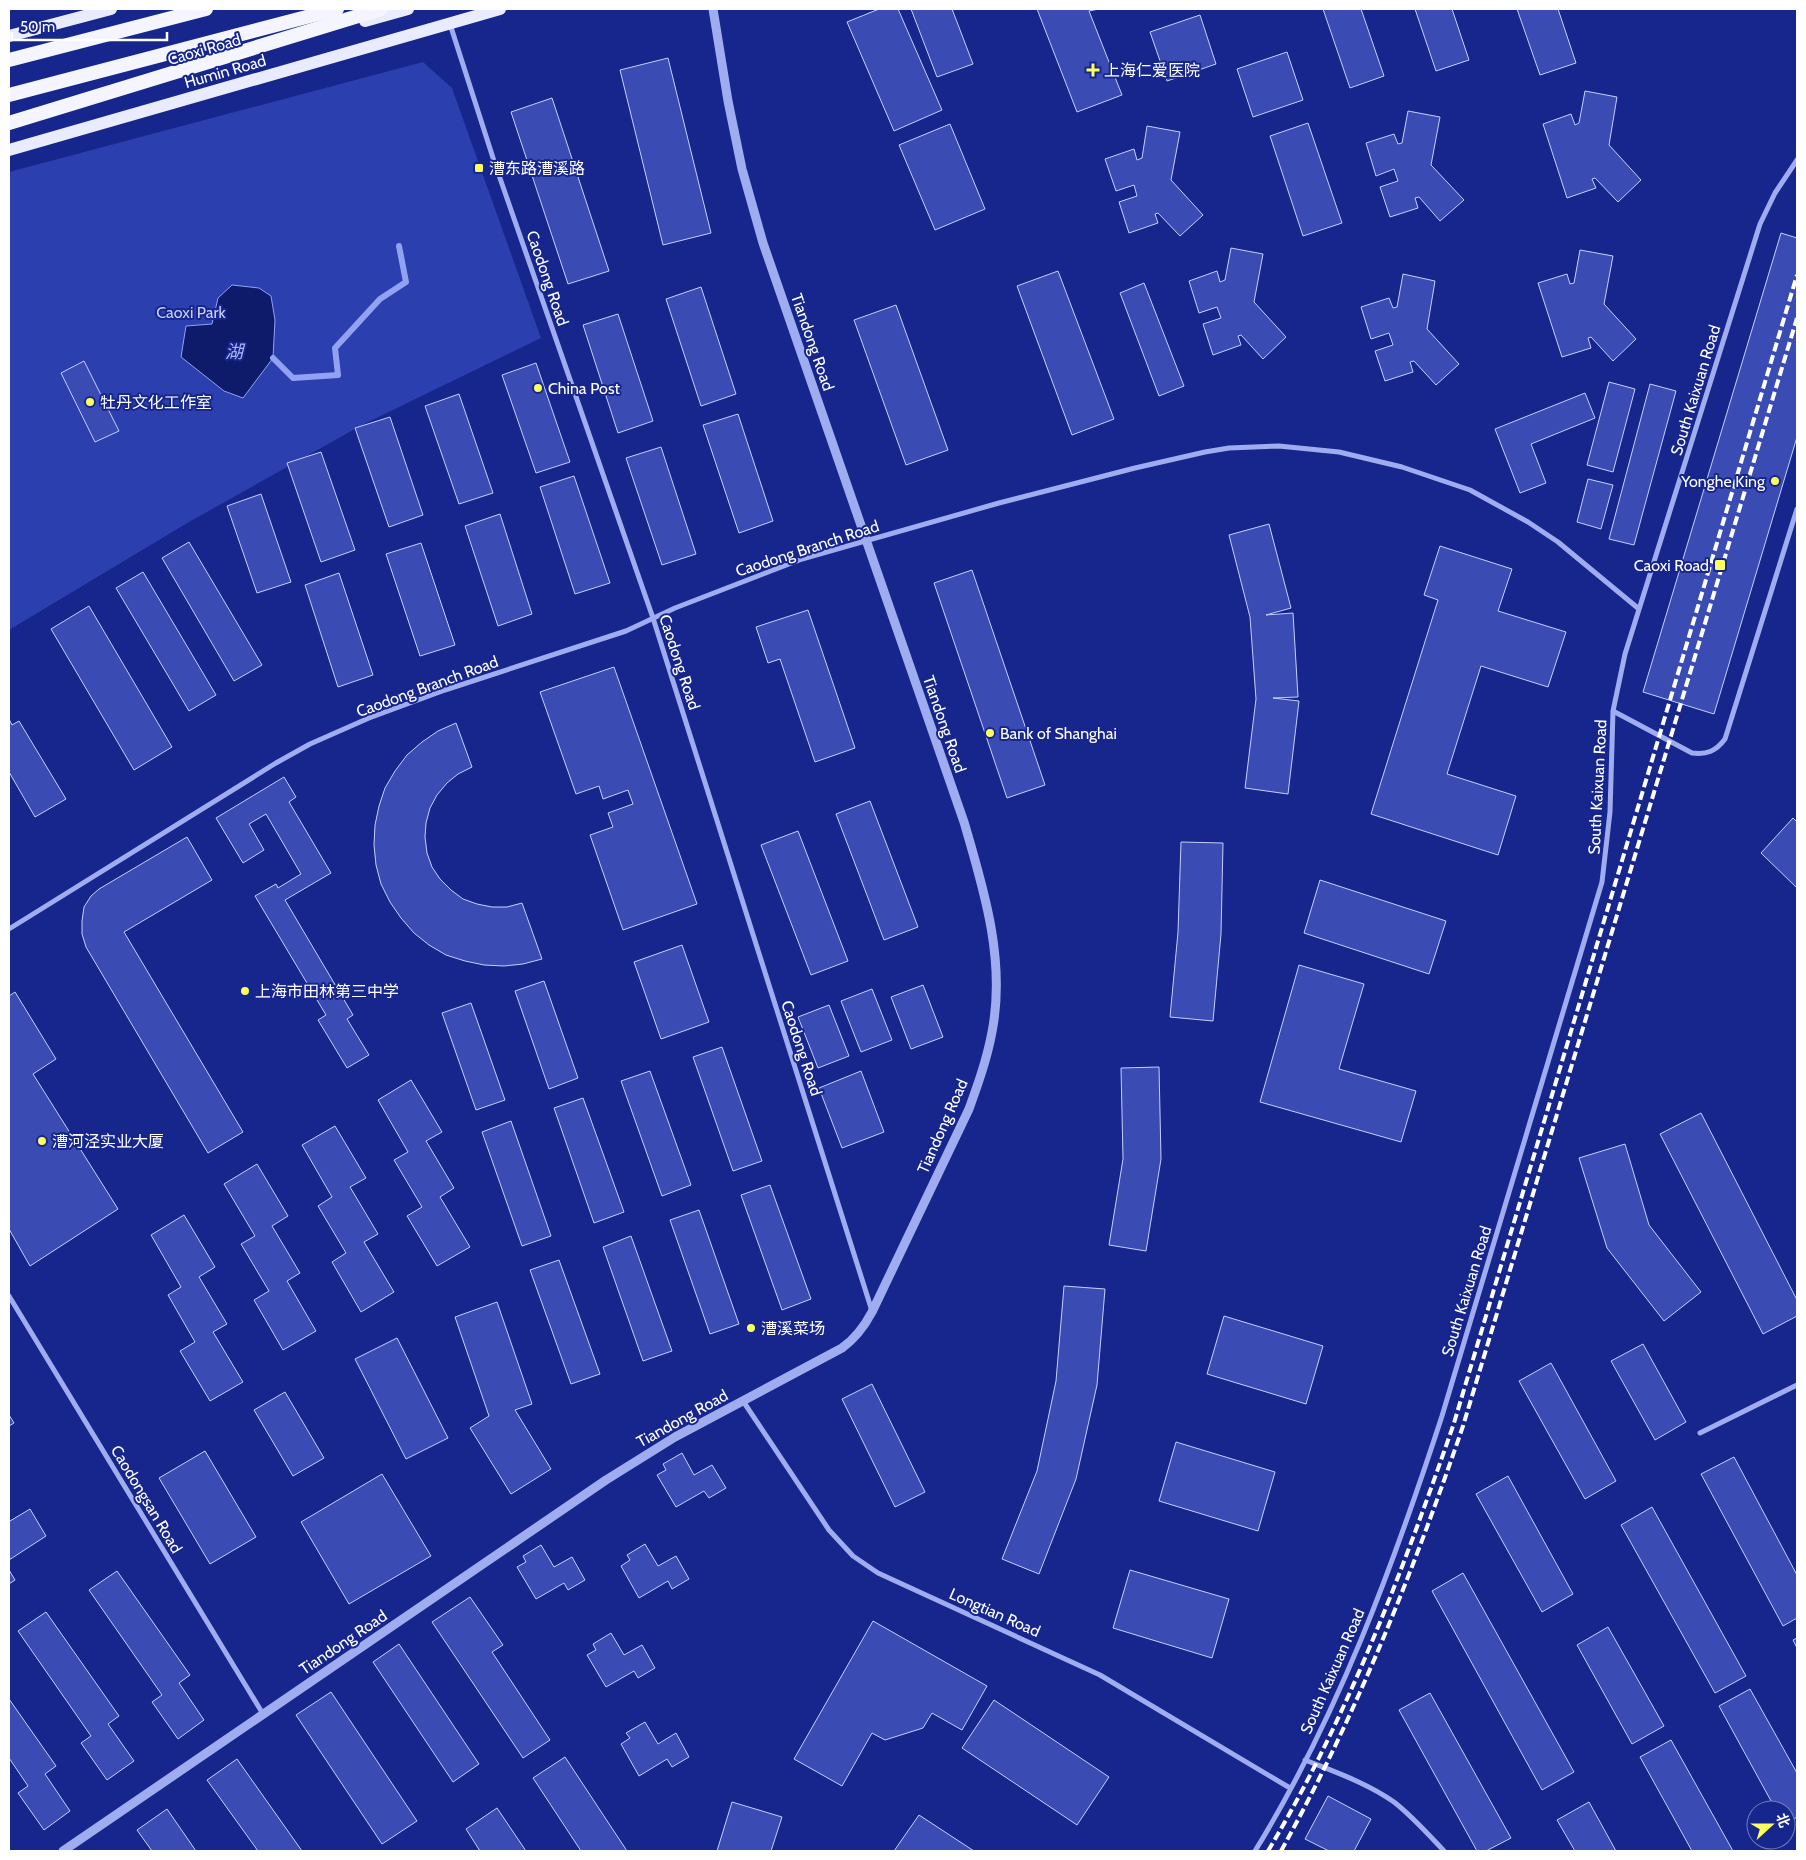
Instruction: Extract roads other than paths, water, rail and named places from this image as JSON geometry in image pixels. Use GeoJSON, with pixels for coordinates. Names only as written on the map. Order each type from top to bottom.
{"type":"FeatureCollection","features":[{"type":"Feature","properties":{"kind":"highway"},"geometry":{"type":"LineString","coordinates":[[9,60],[206,9]]}},
{"type":"Feature","properties":{"kind":"highway"},"geometry":{"type":"LineString","coordinates":[[9,95],[337,9]]}},
{"type":"Feature","properties":{"kind":"highway"},"geometry":{"type":"LineString","coordinates":[[9,122],[381,9]]}},
{"type":"Feature","properties":{"kind":"main road"},"geometry":{"type":"LineString","coordinates":[[9,36],[111,9]]}},
{"type":"Feature","properties":{"kind":"main road","name":"Caoxi Road"},"geometry":{"type":"LineString","coordinates":[[9,122],[408,9]]}},
{"type":"Feature","properties":{"kind":"main road"},"geometry":{"type":"LineString","coordinates":[[449,24],[500,9]]}},
{"type":"Feature","properties":{"kind":"main road","name":"Humin Road"},"geometry":{"type":"LineString","coordinates":[[9,150],[449,24]]}},
{"type":"Feature","properties":{"kind":"street","name":"Tiandong Road"},"geometry":{"type":"LineString","coordinates":[[63,1851],[606,1480],[675,1436],[848,1344],[864,1328],[872,1312],[969,1109],[981,1076],[992,1031],[996,984],[992,930],[981,878],[964,822],[763,242],[744,178],[728,101],[713,9]]}},
{"type":"Feature","properties":{"kind":"street","name":"Caodong Road"},"geometry":{"type":"LineString","coordinates":[[449,24],[497,170],[653,618],[872,1312]]}},
{"type":"Feature","properties":{"kind":"street","name":"South Kaixuan Road"},"geometry":{"type":"LineString","coordinates":[[1255,1851],[1306,1760],[1353,1660],[1382,1591],[1442,1416],[1599,891],[1607,850],[1610,812],[1613,711],[1625,654],[1760,224],[1775,193],[1795,170],[1797,160]]}},
{"type":"Feature","properties":{"kind":"street","name":"Caodong Branch Road"},"geometry":{"type":"LineString","coordinates":[[9,929],[276,763],[310,744],[369,718],[445,690],[626,631],[692,601],[802,559],[999,503],[1205,452],[1253,446],[1308,448],[1369,458],[1440,478],[1470,490],[1528,522],[1558,542],[1639,609]]}},
{"type":"Feature","properties":{"kind":"street","name":"South Kaixuan Road"},"geometry":{"type":"LineString","coordinates":[[1613,711],[1692,754],[1711,752],[1719,747],[1725,739],[1797,509]]}},
{"type":"Feature","properties":{"kind":"street","name":"Caodongsan Road"},"geometry":{"type":"LineString","coordinates":[[9,1296],[264,1714]]}},
{"type":"Feature","properties":{"kind":"street"},"geometry":{"type":"LineString","coordinates":[[1700,1433],[1797,1385]]}},
{"type":"Feature","properties":{"kind":"street","name":"Longtian Road"},"geometry":{"type":"LineString","coordinates":[[743,1401],[829,1530],[853,1556],[878,1572],[1100,1675],[1290,1788]]}},
{"type":"Feature","properties":{"kind":"street"},"geometry":{"type":"LineString","coordinates":[[1306,1760],[1366,1785],[1394,1802],[1444,1851]]}},
{"type":"Feature","properties":{"kind":"water","name":"湖"},"geometry":{"type":"Polygon","coordinates":[[[232,285],[259,288],[271,296],[275,320],[273,358],[243,398],[224,391],[181,357],[186,326],[212,324],[218,298],[232,285]]]}},
{"type":"Feature","properties":{"kind":"waterway"},"geometry":{"type":"LineString","coordinates":[[273,358],[293,378],[338,375],[335,348],[380,299],[406,282],[399,246]]}},
{"type":"Feature","properties":{"kind":"railway"},"geometry":{"type":"LineString","coordinates":[[1268,1851],[1297,1800],[1349,1695],[1394,1588],[1454,1423],[1797,275]]}},
{"type":"Feature","properties":{"kind":"railway"},"geometry":{"type":"LineString","coordinates":[[1281,1851],[1334,1748],[1381,1643],[1424,1535],[1463,1426],[1797,318]]}},
{"type":"Feature","properties":{"kind":"place","name":"上海仁爱医院"},"geometry":{"type":"Point","coordinates":[1093,70]}},
{"type":"Feature","properties":{"kind":"place","name":"漕东路漕溪路"},"geometry":{"type":"Point","coordinates":[479,168]}},
{"type":"Feature","properties":{"kind":"place","name":"China Post"},"geometry":{"type":"Point","coordinates":[538,388]}},
{"type":"Feature","properties":{"kind":"place","name":"牡丹文化工作室"},"geometry":{"type":"Point","coordinates":[90,402]}},
{"type":"Feature","properties":{"kind":"place","name":"Yonghe King"},"geometry":{"type":"Point","coordinates":[1775,481]}},
{"type":"Feature","properties":{"kind":"place","name":"Caoxi Road"},"geometry":{"type":"Point","coordinates":[1720,565]}},
{"type":"Feature","properties":{"kind":"place","name":"Bank of Shanghai"},"geometry":{"type":"Point","coordinates":[990,733]}},
{"type":"Feature","properties":{"kind":"place","name":"上海市田林第三中学"},"geometry":{"type":"Point","coordinates":[245,991]}},
{"type":"Feature","properties":{"kind":"place","name":"漕河泾实业大厦"},"geometry":{"type":"Point","coordinates":[42,1141]}},
{"type":"Feature","properties":{"kind":"place","name":"漕溪菜场"},"geometry":{"type":"Point","coordinates":[751,1328]}},
{"type":"Feature","properties":{"kind":"park label","name":"Caoxi Park"},"geometry":{"type":"Point","coordinates":[191,312]}}]}
